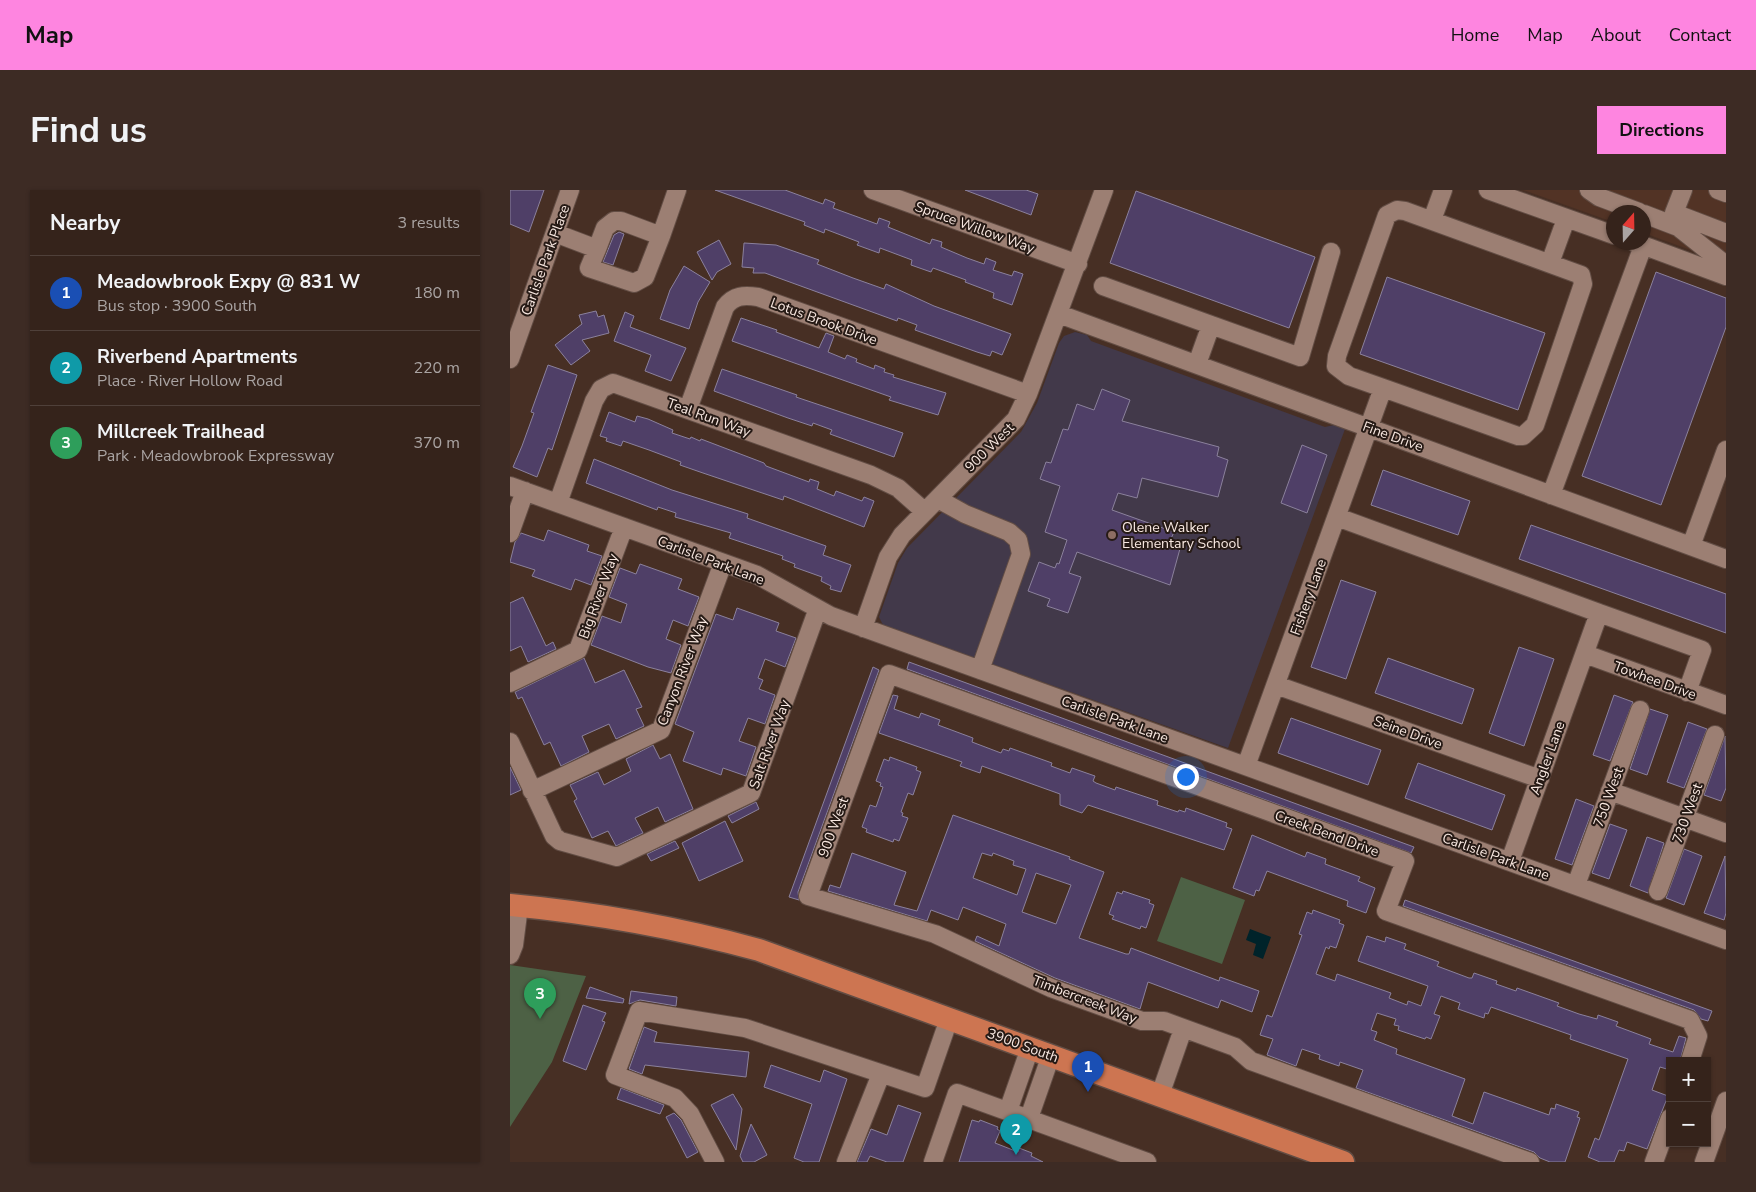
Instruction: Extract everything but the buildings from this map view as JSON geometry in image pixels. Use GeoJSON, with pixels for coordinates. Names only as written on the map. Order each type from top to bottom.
{"type":"FeatureCollection","features":[{"type":"Feature","properties":{"kind":"main road","name":"3900 South"},"geometry":{"type":"LineString","coordinates":[[515,906],[635,920],[688,931],[759,950],[1343,1162]]}},
{"type":"Feature","properties":{"kind":"street","name":"Carlisle Park Place"},"geometry":{"type":"LineString","coordinates":[[510,359],[570,190]]}},
{"type":"Feature","properties":{"kind":"street"},"geometry":{"type":"LineString","coordinates":[[660,236],[614,220],[605,228],[589,268],[634,283],[645,277],[677,190]]}},
{"type":"Feature","properties":{"kind":"street","name":"Spruce Willow Way"},"geometry":{"type":"LineString","coordinates":[[873,190],[1078,264]]}},
{"type":"Feature","properties":{"kind":"street","name":"900 West"},"geometry":{"type":"LineString","coordinates":[[863,628],[888,557],[902,535],[1016,419],[1028,394],[1059,314],[1104,190]]}},
{"type":"Feature","properties":{"kind":"street"},"geometry":{"type":"LineString","coordinates":[[1432,220],[1442,190]]}},
{"type":"Feature","properties":{"kind":"street"},"geometry":{"type":"LineString","coordinates":[[1488,190],[1606,232]]}},
{"type":"Feature","properties":{"kind":"street"},"geometry":{"type":"LineString","coordinates":[[1589,190],[1599,197],[1620,205]]}},
{"type":"Feature","properties":{"kind":"street"},"geometry":{"type":"LineString","coordinates":[[1660,251],[1683,190]]}},
{"type":"Feature","properties":{"kind":"street"},"geometry":{"type":"LineString","coordinates":[[1718,190],[1726,193]]}},
{"type":"Feature","properties":{"kind":"street"},"geometry":{"type":"LineString","coordinates":[[1397,210],[1432,220],[1550,263],[1581,275],[1583,284],[1535,425],[1529,431],[1518,436],[1383,388],[1340,371],[1336,366],[1337,356],[1387,215],[1397,210]]}},
{"type":"Feature","properties":{"kind":"street"},"geometry":{"type":"LineString","coordinates":[[1651,215],[1726,233]]}},
{"type":"Feature","properties":{"kind":"street"},"geometry":{"type":"LineString","coordinates":[[1550,263],[1566,219]]}},
{"type":"Feature","properties":{"kind":"street"},"geometry":{"type":"LineString","coordinates":[[1672,219],[1678,228],[1726,265]]}},
{"type":"Feature","properties":{"kind":"street"},"geometry":{"type":"LineString","coordinates":[[555,233],[597,249]]}},
{"type":"Feature","properties":{"kind":"street"},"geometry":{"type":"LineString","coordinates":[[1651,248],[1726,276]]}},
{"type":"Feature","properties":{"kind":"street"},"geometry":{"type":"LineString","coordinates":[[1551,494],[1637,250]]}},
{"type":"Feature","properties":{"kind":"street"},"geometry":{"type":"LineString","coordinates":[[1103,286],[1300,356],[1331,252]]}},
{"type":"Feature","properties":{"kind":"street","name":"Lotus Brook Drive"},"geometry":{"type":"LineString","coordinates":[[688,409],[725,306],[731,299],[744,295],[758,297],[1028,394]]}},
{"type":"Feature","properties":{"kind":"street","name":"Fine Drive"},"geometry":{"type":"LineString","coordinates":[[1059,314],[1726,559]]}},
{"type":"Feature","properties":{"kind":"street"},"geometry":{"type":"LineString","coordinates":[[1197,364],[1211,325]]}},
{"type":"Feature","properties":{"kind":"street","name":"Teal Run Way"},"geometry":{"type":"LineString","coordinates":[[558,504],[594,401],[601,389],[612,383],[889,482],[907,495],[924,512]]}},
{"type":"Feature","properties":{"kind":"street","name":"Fishery Lane"},"geometry":{"type":"LineString","coordinates":[[1246,766],[1383,388]]}},
{"type":"Feature","properties":{"kind":"street"},"geometry":{"type":"LineString","coordinates":[[1691,546],[1726,450]]}},
{"type":"Feature","properties":{"kind":"street"},"geometry":{"type":"LineString","coordinates":[[510,533],[517,489]]}},
{"type":"Feature","properties":{"kind":"street","name":"Carlisle Park Lane"},"geometry":{"type":"LineString","coordinates":[[517,489],[757,575],[818,611],[863,628],[1726,940]]}},
{"type":"Feature","properties":{"kind":"street"},"geometry":{"type":"LineString","coordinates":[[938,499],[965,514],[1009,532],[1018,540],[1021,554],[980,670]]}},
{"type":"Feature","properties":{"kind":"street"},"geometry":{"type":"LineString","coordinates":[[1337,517],[1702,650],[1687,692]]}},
{"type":"Feature","properties":{"kind":"street","name":"Big River Way"},"geometry":{"type":"LineString","coordinates":[[510,683],[578,650],[624,528]]}},
{"type":"Feature","properties":{"kind":"street","name":"Canyon River Way"},"geometry":{"type":"LineString","coordinates":[[532,791],[661,730],[723,563]]}},
{"type":"Feature","properties":{"kind":"street","name":"Salt River Way"},"geometry":{"type":"LineString","coordinates":[[532,791],[554,836],[560,841],[616,857],[751,793],[818,611]]}},
{"type":"Feature","properties":{"kind":"street","name":"Angler Lane"},"geometry":{"type":"LineString","coordinates":[[1510,861],[1599,613]]}},
{"type":"Feature","properties":{"kind":"street","name":"Towhee Drive"},"geometry":{"type":"LineString","coordinates":[[1585,654],[1726,705]]}},
{"type":"Feature","properties":{"kind":"street","name":"900 West"},"geometry":{"type":"LineString","coordinates":[[808,896],[889,674]]}},
{"type":"Feature","properties":{"kind":"street","name":"Creek Bend Drive"},"geometry":{"type":"LineString","coordinates":[[889,674],[1404,861],[1386,910],[1690,1020],[1698,1036],[1691,1057]]}},
{"type":"Feature","properties":{"kind":"street","name":"Seine Drive"},"geometry":{"type":"LineString","coordinates":[[1276,685],[1540,779]]}},
{"type":"Feature","properties":{"kind":"street","name":"750 West"},"geometry":{"type":"LineString","coordinates":[[1576,885],[1640,710]]}},
{"type":"Feature","properties":{"kind":"street","name":"730 West"},"geometry":{"type":"LineString","coordinates":[[1658,891],[1715,735]]}},
{"type":"Feature","properties":{"kind":"street"},"geometry":{"type":"LineString","coordinates":[[510,742],[532,791]]}},
{"type":"Feature","properties":{"kind":"street"},"geometry":{"type":"LineString","coordinates":[[1610,791],[1726,833]]}},
{"type":"Feature","properties":{"kind":"street","name":"Timbercreek Way"},"geometry":{"type":"LineString","coordinates":[[808,896],[935,934],[1051,988],[1142,1021],[1164,1021],[1236,1047],[1251,1061],[1530,1162]]}},
{"type":"Feature","properties":{"kind":"street"},"geometry":{"type":"LineString","coordinates":[[510,955],[514,945],[515,906]]}},
{"type":"Feature","properties":{"kind":"street"},"geometry":{"type":"LineString","coordinates":[[715,1162],[690,1114],[681,1104],[668,1095],[615,1075],[639,1011],[745,1028],[924,1088],[949,1018]]}},
{"type":"Feature","properties":{"kind":"street"},"geometry":{"type":"LineString","coordinates":[[1160,1095],[1183,1028]]}},
{"type":"Feature","properties":{"kind":"street"},"geometry":{"type":"LineString","coordinates":[[1008,1111],[1041,1052]]}},
{"type":"Feature","properties":{"kind":"street"},"geometry":{"type":"LineString","coordinates":[[1029,1118],[1041,1052]]}},
{"type":"Feature","properties":{"kind":"street"},"geometry":{"type":"LineString","coordinates":[[846,1162],[881,1074]]}},
{"type":"Feature","properties":{"kind":"street"},"geometry":{"type":"LineString","coordinates":[[933,1162],[957,1092],[1147,1162]]}},
{"type":"Feature","properties":{"kind":"street"},"geometry":{"type":"LineString","coordinates":[[1711,1136],[1726,1101]]}},
{"type":"Feature","properties":{"kind":"street"},"geometry":{"type":"LineString","coordinates":[[1654,1162],[1666,1129]]}},
{"type":"Feature","properties":{"kind":"street"},"geometry":{"type":"LineString","coordinates":[[1704,1162],[1708,1147]]}},
{"type":"Feature","properties":{"kind":"shaded area"},"geometry":{"type":"Polygon","coordinates":[[[1523,190],[1726,190],[1726,263],[1651,236],[1651,205],[1606,205],[1606,220],[1523,190]]]}},
{"type":"Feature","properties":{"kind":"shaded area","name":"Olene Walker Elementary School"},"geometry":{"type":"Polygon","coordinates":[[[1075,332],[1087,335],[1091,341],[1325,427],[1334,425],[1345,429],[1228,748],[883,625],[879,617],[898,563],[907,548],[1021,432],[1037,403],[1059,343],[1064,336],[1075,332]]]}},
{"type":"Feature","properties":{"kind":"green space"},"geometry":{"type":"Polygon","coordinates":[[[1181,877],[1245,900],[1222,964],[1157,941],[1181,877]]]}},
{"type":"Feature","properties":{"kind":"green space"},"geometry":{"type":"Polygon","coordinates":[[[510,965],[586,976],[552,1062],[510,1127],[510,965]]]}},
{"type":"Feature","properties":{"kind":"water"},"geometry":{"type":"Polygon","coordinates":[[[1250,929],[1271,937],[1263,959],[1253,955],[1256,944],[1246,940],[1250,929]]]}},
{"type":"Feature","properties":{"kind":"place","name":"Olene Walker Elementary School"},"geometry":{"type":"Point","coordinates":[1112,535]}},
{"type":"Feature","properties":{"kind":"place","name":"Millcreek Trailhead"},"geometry":{"type":"Point","coordinates":[540,1019]}},
{"type":"Feature","properties":{"kind":"place","name":"Meadowbrook Expy @ 831 W"},"geometry":{"type":"Point","coordinates":[1088,1092]}},
{"type":"Feature","properties":{"kind":"place","name":"Riverbend Apartments"},"geometry":{"type":"Point","coordinates":[1016,1155]}}]}
